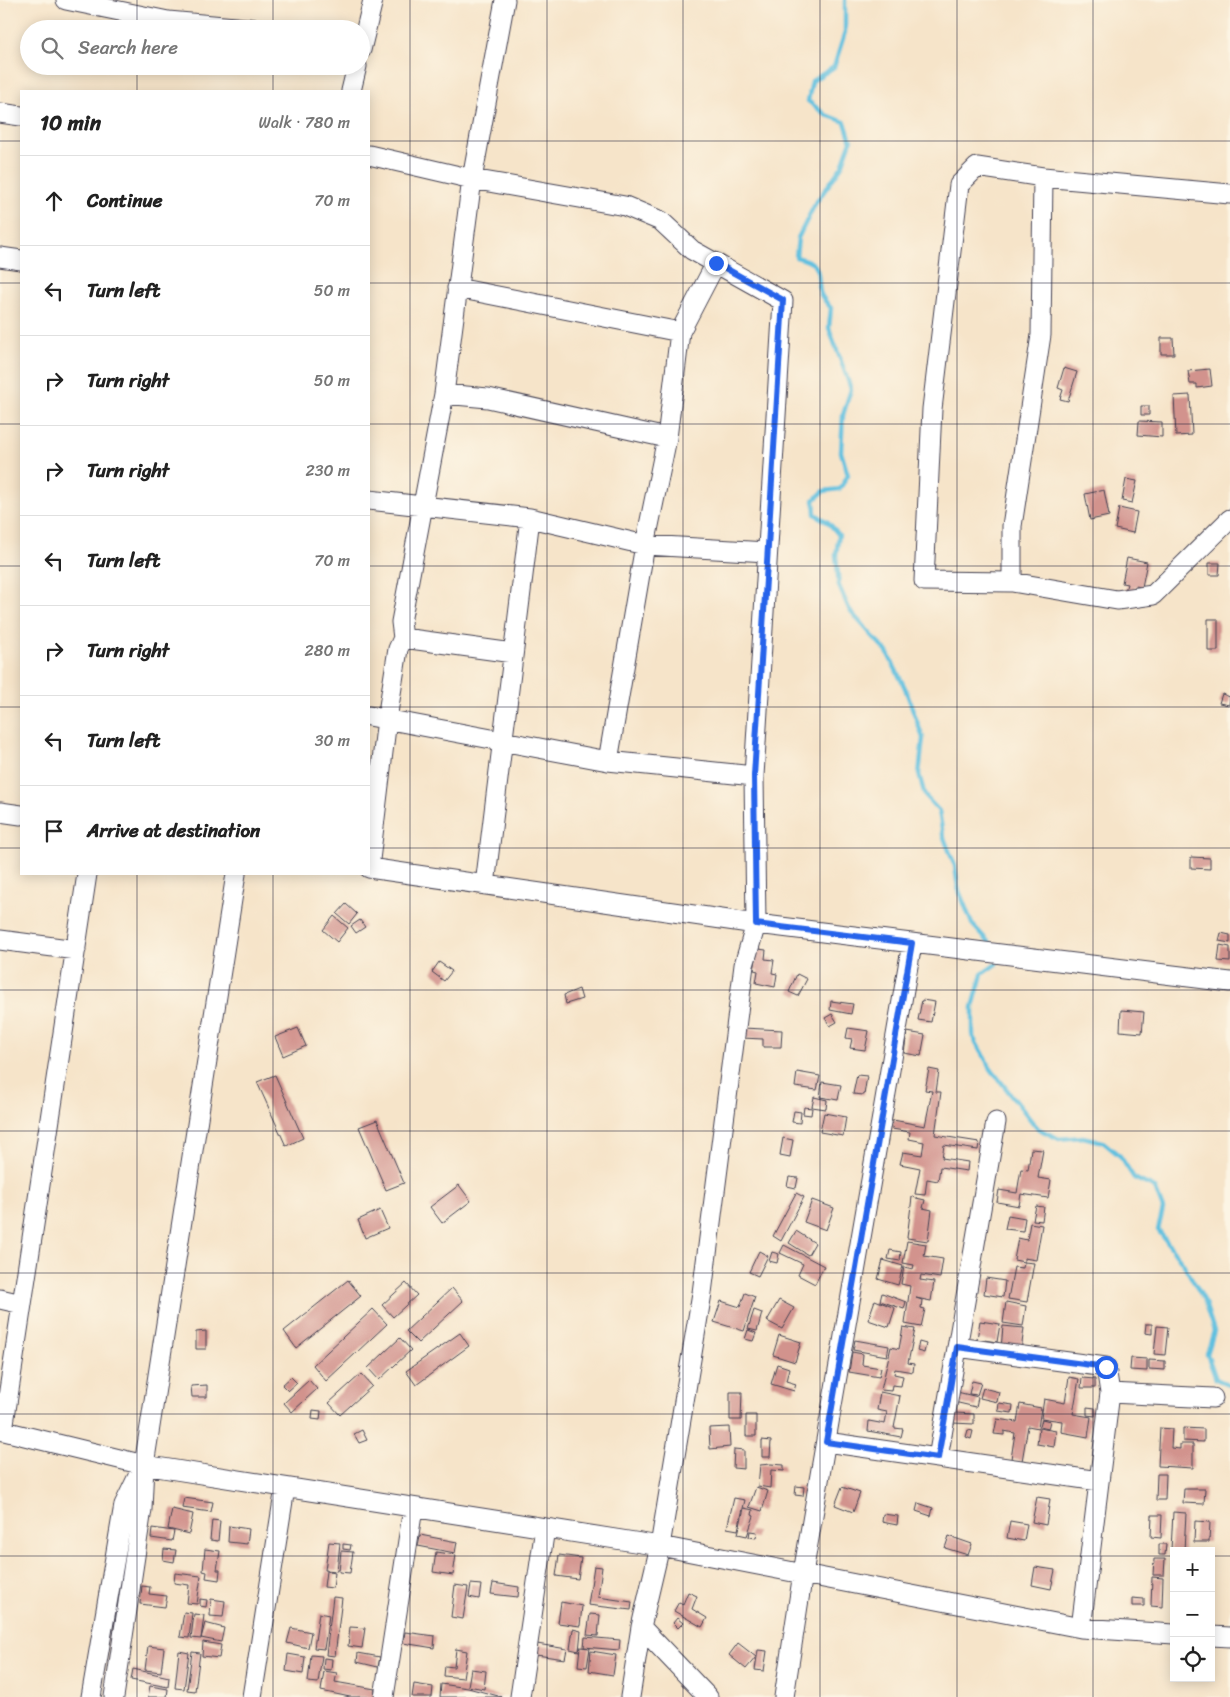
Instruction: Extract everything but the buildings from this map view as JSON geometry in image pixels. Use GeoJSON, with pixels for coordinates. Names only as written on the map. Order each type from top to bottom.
{"type":"FeatureCollection","features":[{"type":"Feature","properties":{"kind":"street"},"geometry":{"type":"LineString","coordinates":[[66,0],[159,20]]}},
{"type":"Feature","properties":{"kind":"street"},"geometry":{"type":"LineString","coordinates":[[368,20],[373,0]]}},
{"type":"Feature","properties":{"kind":"street"},"geometry":{"type":"LineString","coordinates":[[370,860],[387,719],[398,649],[403,638],[401,622],[421,506],[444,394],[472,179],[505,0]]}},
{"type":"Feature","properties":{"kind":"street"},"geometry":{"type":"LineString","coordinates":[[351,90],[355,75]]}},
{"type":"Feature","properties":{"kind":"street"},"geometry":{"type":"LineString","coordinates":[[0,113],[20,116]]}},
{"type":"Feature","properties":{"kind":"street"},"geometry":{"type":"LineString","coordinates":[[370,155],[472,179],[626,206],[661,221],[692,250],[783,300],[754,776],[756,924],[744,965],[702,1293],[660,1546],[642,1627],[630,1697]]}},
{"type":"Feature","properties":{"kind":"street"},"geometry":{"type":"LineString","coordinates":[[1230,194],[1043,177],[977,167],[959,185],[932,409],[924,580],[1012,582],[1117,600],[1153,595],[1230,519]]}},
{"type":"Feature","properties":{"kind":"street"},"geometry":{"type":"LineString","coordinates":[[1012,582],[1012,526],[1041,335],[1043,177]]}},
{"type":"Feature","properties":{"kind":"street"},"geometry":{"type":"LineString","coordinates":[[0,257],[20,260]]}},
{"type":"Feature","properties":{"kind":"street"},"geometry":{"type":"LineString","coordinates":[[608,761],[645,545],[667,438],[680,332],[716,263]]}},
{"type":"Feature","properties":{"kind":"street"},"geometry":{"type":"LineString","coordinates":[[457,288],[680,332]]}},
{"type":"Feature","properties":{"kind":"street"},"geometry":{"type":"LineString","coordinates":[[444,394],[488,398],[667,438]]}},
{"type":"Feature","properties":{"kind":"street"},"geometry":{"type":"LineString","coordinates":[[370,500],[530,518],[645,545],[767,552]]}},
{"type":"Feature","properties":{"kind":"street"},"geometry":{"type":"LineString","coordinates":[[485,885],[530,518]]}},
{"type":"Feature","properties":{"kind":"street"},"geometry":{"type":"LineString","coordinates":[[403,638],[513,653]]}},
{"type":"Feature","properties":{"kind":"street"},"geometry":{"type":"LineString","coordinates":[[370,716],[608,761],[754,776]]}},
{"type":"Feature","properties":{"kind":"street"},"geometry":{"type":"LineString","coordinates":[[0,812],[20,815]]}},
{"type":"Feature","properties":{"kind":"street"},"geometry":{"type":"LineString","coordinates":[[370,868],[756,924],[1230,982]]}},
{"type":"Feature","properties":{"kind":"street"},"geometry":{"type":"LineString","coordinates":[[87,875],[2,1430],[144,1465],[660,1546],[1081,1628],[1170,1634]]}},
{"type":"Feature","properties":{"kind":"street"},"geometry":{"type":"LineString","coordinates":[[114,1697],[142,1509],[144,1465],[236,875]]}},
{"type":"Feature","properties":{"kind":"street"},"geometry":{"type":"LineString","coordinates":[[0,940],[76,950]]}},
{"type":"Feature","properties":{"kind":"street"},"geometry":{"type":"LineString","coordinates":[[784,1697],[803,1573],[912,943]]}},
{"type":"Feature","properties":{"kind":"street"},"geometry":{"type":"LineString","coordinates":[[938,1458],[996,1122]]}},
{"type":"Feature","properties":{"kind":"street"},"geometry":{"type":"LineString","coordinates":[[0,1299],[22,1304]]}},
{"type":"Feature","properties":{"kind":"street"},"geometry":{"type":"LineString","coordinates":[[957,1347],[1106,1367],[1110,1393],[1081,1628]]}},
{"type":"Feature","properties":{"kind":"street"},"geometry":{"type":"LineString","coordinates":[[1110,1393],[1213,1398]]}},
{"type":"Feature","properties":{"kind":"street"},"geometry":{"type":"LineString","coordinates":[[826,1442],[1099,1481]]}},
{"type":"Feature","properties":{"kind":"street"},"geometry":{"type":"LineString","coordinates":[[91,1697],[124,1505],[144,1465]]}},
{"type":"Feature","properties":{"kind":"street"},"geometry":{"type":"LineString","coordinates":[[252,1697],[285,1488]]}},
{"type":"Feature","properties":{"kind":"street"},"geometry":{"type":"LineString","coordinates":[[384,1697],[413,1508]]}},
{"type":"Feature","properties":{"kind":"street"},"geometry":{"type":"LineString","coordinates":[[520,1697],[545,1528]]}},
{"type":"Feature","properties":{"kind":"street"},"geometry":{"type":"LineString","coordinates":[[642,1627],[708,1697]]}},
{"type":"Feature","properties":{"kind":"street"},"geometry":{"type":"LineString","coordinates":[[1215,1636],[1230,1637]]}},
{"type":"Feature","properties":{"kind":"waterway"},"geometry":{"type":"LineString","coordinates":[[845,0],[845,32],[834,67],[812,81],[808,101],[826,115],[845,122],[851,141],[842,166],[815,204],[798,238],[796,257],[811,262],[817,268],[821,294],[831,308],[829,328],[851,389],[843,415],[841,452],[848,475],[840,489],[824,491],[814,500],[815,514],[829,523],[839,535],[836,555],[839,586],[850,611],[887,652],[905,688],[923,738],[919,774],[925,796],[939,811],[943,835],[955,866],[958,888],[972,924],[993,947]]}},
{"type":"Feature","properties":{"kind":"waterway"},"geometry":{"type":"LineString","coordinates":[[996,964],[982,974],[973,1007],[973,1037],[991,1069],[1037,1128],[1059,1139],[1083,1137],[1103,1142],[1120,1156],[1134,1178],[1155,1188],[1163,1209],[1158,1230],[1184,1265],[1204,1300],[1214,1331],[1207,1354],[1216,1379],[1230,1385]]}},
{"type":"Feature","properties":{"kind":"route"},"geometry":{"type":"LineString","coordinates":[[716,263],[783,300],[754,776],[756,924],[912,943],[826,1442],[938,1458],[957,1347],[1106,1367]]}}]}
